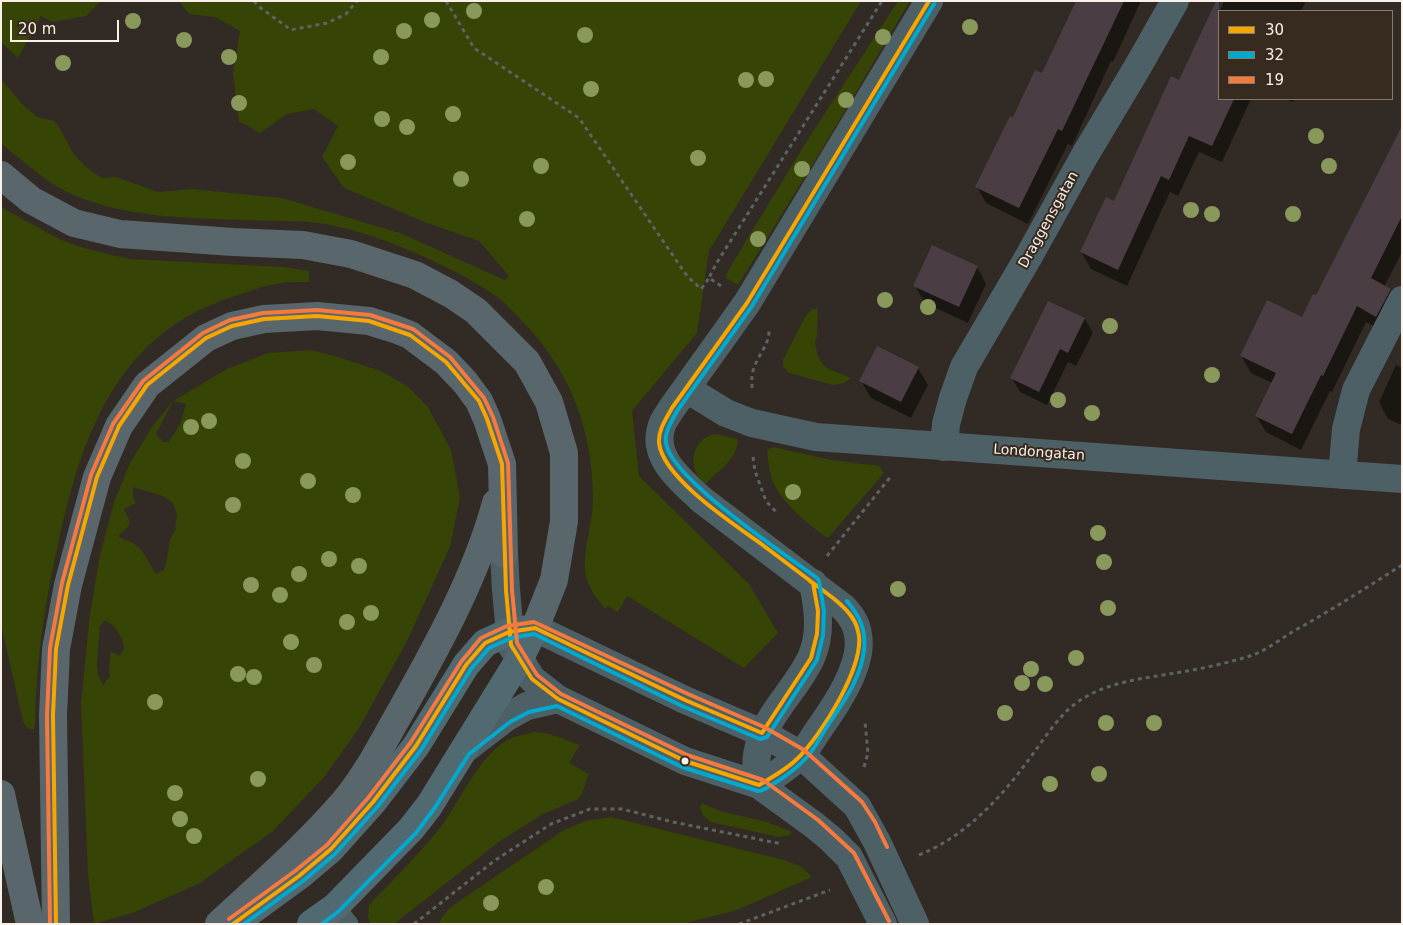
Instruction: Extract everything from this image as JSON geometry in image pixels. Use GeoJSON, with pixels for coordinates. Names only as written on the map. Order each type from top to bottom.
{"type":"FeatureCollection","features":[{"type":"Feature","properties":{"kind":"highway"},"geometry":{"type":"LineString","coordinates":[[1,175],[31,200],[74,223],[120,234],[303,245],[351,254],[415,276],[452,294],[476,311],[527,362],[549,402],[564,453],[564,522],[554,580],[522,630]]}},
{"type":"Feature","properties":{"kind":"highway"},"geometry":{"type":"LineString","coordinates":[[56,913],[53,715],[56,649],[66,594],[97,477],[119,426],[147,385],[206,338],[232,326],[264,319],[316,316],[369,321],[410,335],[446,362],[465,382],[479,401],[487,419],[502,464],[504,554]]}},
{"type":"Feature","properties":{"kind":"highway"},"geometry":{"type":"LineString","coordinates":[[219,924],[304,846],[345,800],[368,768],[432,656],[474,569],[490,524],[503,478]]}},
{"type":"Feature","properties":{"kind":"highway"},"geometry":{"type":"LineString","coordinates":[[1,794],[28,911]]}},
{"type":"Feature","properties":{"kind":"street"},"geometry":{"type":"LineString","coordinates":[[759,785],[783,771],[801,755],[841,696],[851,675],[858,651],[859,635],[853,619],[844,608],[702,500],[682,481],[663,457],[659,442],[662,425],[672,408],[748,303],[929,1]]}},
{"type":"Feature","properties":{"kind":"street","name":"Draggensgatan"},"geometry":{"type":"LineString","coordinates":[[944,447],[946,424],[964,368],[1080,163],[1175,1]]}},
{"type":"Feature","properties":{"kind":"street"},"geometry":{"type":"LineString","coordinates":[[1342,475],[1346,429],[1356,390],[1402,300]]}},
{"type":"Feature","properties":{"kind":"street","name":"Londongatan"},"geometry":{"type":"LineString","coordinates":[[686,389],[726,413],[752,423],[816,437],[1402,479]]}},
{"type":"Feature","properties":{"kind":"street"},"geometry":{"type":"LineString","coordinates":[[311,924],[342,915],[411,829],[429,806],[519,660],[522,630],[504,554]]}},
{"type":"Feature","properties":{"kind":"street"},"geometry":{"type":"LineString","coordinates":[[759,785],[756,756],[762,733],[811,658],[817,634],[818,611],[813,583]]}},
{"type":"Feature","properties":{"kind":"street"},"geometry":{"type":"LineString","coordinates":[[233,924],[299,876],[331,849],[374,802],[416,746],[466,665],[485,643],[522,630],[762,733],[801,755],[857,806],[877,842],[915,924]]}},
{"type":"Feature","properties":{"kind":"street"},"geometry":{"type":"LineString","coordinates":[[519,660],[532,679],[558,699],[685,762],[759,785],[814,825],[849,858],[883,924]]}},
{"type":"Feature","properties":{"kind":"street"},"geometry":{"type":"LineString","coordinates":[[464,750],[507,717],[528,706],[558,699]]}},
{"type":"Feature","properties":{"kind":"path"},"geometry":{"type":"LineString","coordinates":[[254,1],[291,30],[327,23],[346,14],[357,1]]}},
{"type":"Feature","properties":{"kind":"path"},"geometry":{"type":"LineString","coordinates":[[446,1],[474,48],[579,118],[687,276],[701,289],[709,278]]}},
{"type":"Feature","properties":{"kind":"path"},"geometry":{"type":"LineString","coordinates":[[835,548],[896,470],[904,444]]}},
{"type":"Feature","properties":{"kind":"path"},"geometry":{"type":"LineString","coordinates":[[916,856],[934,849],[965,829],[1016,777],[1048,732],[1074,704],[1097,690],[1126,681],[1177,673],[1234,661],[1256,654],[1402,565]]}},
{"type":"Feature","properties":{"kind":"path"},"geometry":{"type":"LineString","coordinates":[[414,924],[494,860],[551,824],[590,809],[622,809],[673,822],[789,846]]}},
{"type":"Feature","properties":{"kind":"path"},"geometry":{"type":"LineString","coordinates":[[739,924],[833,889]]}},
{"type":"Feature","properties":{"kind":"green space"},"geometry":{"type":"Polygon","coordinates":[[[1,1],[101,1],[86,16],[53,22],[41,16],[18,58],[1,42],[1,1]]]}},
{"type":"Feature","properties":{"kind":"green space"},"geometry":{"type":"Polygon","coordinates":[[[179,1],[861,1],[709,251],[697,333],[632,411],[639,476],[749,584],[778,633],[744,668],[627,596],[618,612],[608,606],[606,609],[595,595],[588,581],[585,568],[593,496],[592,472],[583,425],[576,404],[555,362],[525,324],[496,296],[414,252],[369,235],[326,224],[177,217],[131,212],[108,207],[65,191],[34,170],[1,143],[1,79],[25,107],[38,117],[54,121],[73,153],[86,167],[102,178],[116,177],[158,192],[191,189],[282,198],[400,233],[505,280],[509,276],[479,241],[427,223],[344,188],[322,157],[338,126],[314,109],[287,114],[260,133],[239,121],[233,74],[240,31],[215,17],[189,14],[179,1]]]}},
{"type":"Feature","properties":{"kind":"green space"},"geometry":{"type":"Polygon","coordinates":[[[898,1],[910,1],[821,151],[738,285],[726,278],[726,274],[805,144],[898,1]]]}},
{"type":"Feature","properties":{"kind":"green space"},"geometry":{"type":"Polygon","coordinates":[[[1,207],[59,239],[84,248],[129,259],[284,267],[309,271],[309,282],[265,286],[195,312],[162,334],[135,360],[113,391],[95,424],[80,461],[59,540],[49,585],[42,631],[34,729],[27,727],[23,721],[1,625],[1,207]]]}},
{"type":"Feature","properties":{"kind":"green space"},"geometry":{"type":"Polygon","coordinates":[[[818,308],[815,343],[820,361],[833,371],[851,378],[844,383],[833,385],[789,373],[783,366],[783,360],[805,317],[812,309],[818,308]]]}},
{"type":"Feature","properties":{"kind":"green space"},"geometry":{"type":"Polygon","coordinates":[[[311,350],[381,371],[407,386],[428,407],[451,450],[460,497],[450,547],[406,643],[359,728],[325,776],[273,831],[200,883],[135,912],[94,924],[88,874],[81,703],[90,614],[100,555],[114,502],[130,463],[152,427],[173,401],[227,369],[268,353],[311,350]],[[173,401],[156,434],[163,442],[169,442],[180,424],[186,404],[173,401]],[[133,487],[133,498],[136,503],[124,509],[130,522],[127,528],[118,536],[133,543],[140,549],[156,574],[164,570],[170,539],[175,531],[177,514],[173,503],[163,496],[133,487]],[[105,620],[100,626],[97,662],[98,675],[103,685],[110,676],[110,651],[119,656],[124,649],[120,636],[112,625],[105,620]]]}},
{"type":"Feature","properties":{"kind":"green space"},"geometry":{"type":"Polygon","coordinates":[[[717,434],[737,439],[738,445],[727,463],[705,484],[694,468],[694,455],[696,448],[704,439],[717,434]]]}},
{"type":"Feature","properties":{"kind":"green space"},"geometry":{"type":"Polygon","coordinates":[[[773,447],[831,460],[879,466],[884,473],[828,538],[799,516],[780,495],[772,479],[767,450],[773,447]]]}},
{"type":"Feature","properties":{"kind":"green space"},"geometry":{"type":"Polygon","coordinates":[[[534,732],[550,734],[580,745],[569,763],[589,774],[580,797],[543,814],[500,841],[394,924],[370,924],[368,917],[369,905],[437,832],[470,780],[489,755],[500,745],[512,738],[534,732]]]}},
{"type":"Feature","properties":{"kind":"green space"},"geometry":{"type":"Polygon","coordinates":[[[702,803],[720,811],[767,822],[792,832],[790,835],[779,837],[711,822],[703,815],[700,808],[702,803]]]}},
{"type":"Feature","properties":{"kind":"green space"},"geometry":{"type":"Polygon","coordinates":[[[611,817],[784,860],[802,867],[812,877],[737,910],[682,924],[439,924],[442,917],[452,906],[564,830],[586,821],[611,817]]]}},
{"type":"Feature","properties":{"kind":"building"},"geometry":{"type":"Polygon","coordinates":[[[1076,1],[1124,1],[1062,131],[1058,129],[1019,208],[975,187],[1010,116],[1013,117],[1035,70],[1042,73],[1076,1]]]}},
{"type":"Feature","properties":{"kind":"building"},"geometry":{"type":"Polygon","coordinates":[[[1216,1],[1219,1],[1218,100],[1234,100],[1212,146],[1189,136],[1169,180],[1161,176],[1118,270],[1080,252],[1106,197],[1114,201],[1171,76],[1179,80],[1216,1]]]}},
{"type":"Feature","properties":{"kind":"building"},"geometry":{"type":"Polygon","coordinates":[[[1402,126],[1402,216],[1371,278],[1391,289],[1376,317],[1357,306],[1292,434],[1255,416],[1276,373],[1240,356],[1267,300],[1302,317],[1313,294],[1316,295],[1402,126]]]}},
{"type":"Feature","properties":{"kind":"building"},"geometry":{"type":"Polygon","coordinates":[[[932,245],[978,266],[959,307],[913,286],[932,245]]]}},
{"type":"Feature","properties":{"kind":"building"},"geometry":{"type":"Polygon","coordinates":[[[1048,301],[1085,318],[1068,353],[1060,349],[1039,392],[1010,378],[1048,301]]]}},
{"type":"Feature","properties":{"kind":"building"},"geometry":{"type":"Polygon","coordinates":[[[877,346],[919,367],[901,402],[859,381],[877,346]]]}},
{"type":"Feature","properties":{"kind":"transit line","name":"30"},"geometry":{"type":"LineString","coordinates":[[56,924],[53,715],[56,649],[68,585],[97,477],[119,426],[147,385],[206,338],[232,326],[264,319],[317,316],[369,321],[410,335],[446,362],[479,401],[502,464],[506,590],[511,645],[532,679],[558,699],[685,761],[759,785],[784,770],[807,749],[829,718],[849,680],[856,662],[859,645],[857,626],[848,613],[833,598],[717,512],[685,485],[663,457],[659,443],[660,434],[672,408],[747,303],[929,1]]}},
{"type":"Feature","properties":{"kind":"transit line","name":"32"},"geometry":{"type":"LineString","coordinates":[[244,924],[303,881],[335,854],[378,806],[421,750],[471,669],[489,648],[511,638],[534,634],[682,706],[760,739],[767,737],[817,660],[823,635],[824,611],[819,581],[731,515],[687,476],[673,458],[666,443],[666,435],[677,411],[752,306],[934,4]]}},
{"type":"Feature","properties":{"kind":"transit line","name":"19"},"geometry":{"type":"LineString","coordinates":[[50,924],[47,715],[50,648],[62,583],[91,475],[113,424],[143,381],[203,333],[230,320],[263,313],[317,310],[370,315],[413,329],[450,357],[484,398],[493,417],[508,463],[512,590],[517,643],[537,675],[561,694],[687,755],[763,780],[818,820],[854,853],[889,921]]}},
{"type":"Feature","properties":{"kind":"transit line","name":"30"},"geometry":{"type":"LineString","coordinates":[[233,924],[299,876],[331,849],[373,802],[416,746],[466,665],[485,643],[509,632],[535,628],[685,700],[762,733],[811,658],[817,634],[818,611],[813,583],[810,581]]}},
{"type":"Feature","properties":{"kind":"transit line","name":"32"},"geometry":{"type":"LineString","coordinates":[[322,924],[339,911],[416,833],[434,809],[469,754],[510,722],[529,712],[557,706],[682,767],[758,791],[775,783],[796,768],[807,757],[844,700],[859,671],[864,650],[863,629],[859,618],[847,601]]}},
{"type":"Feature","properties":{"kind":"transit line","name":"19"},"geometry":{"type":"LineString","coordinates":[[229,919],[327,845],[368,798],[411,742],[461,662],[481,638],[507,626],[534,622],[688,694],[764,727],[804,750],[862,802],[875,822],[887,847]]}}]}
